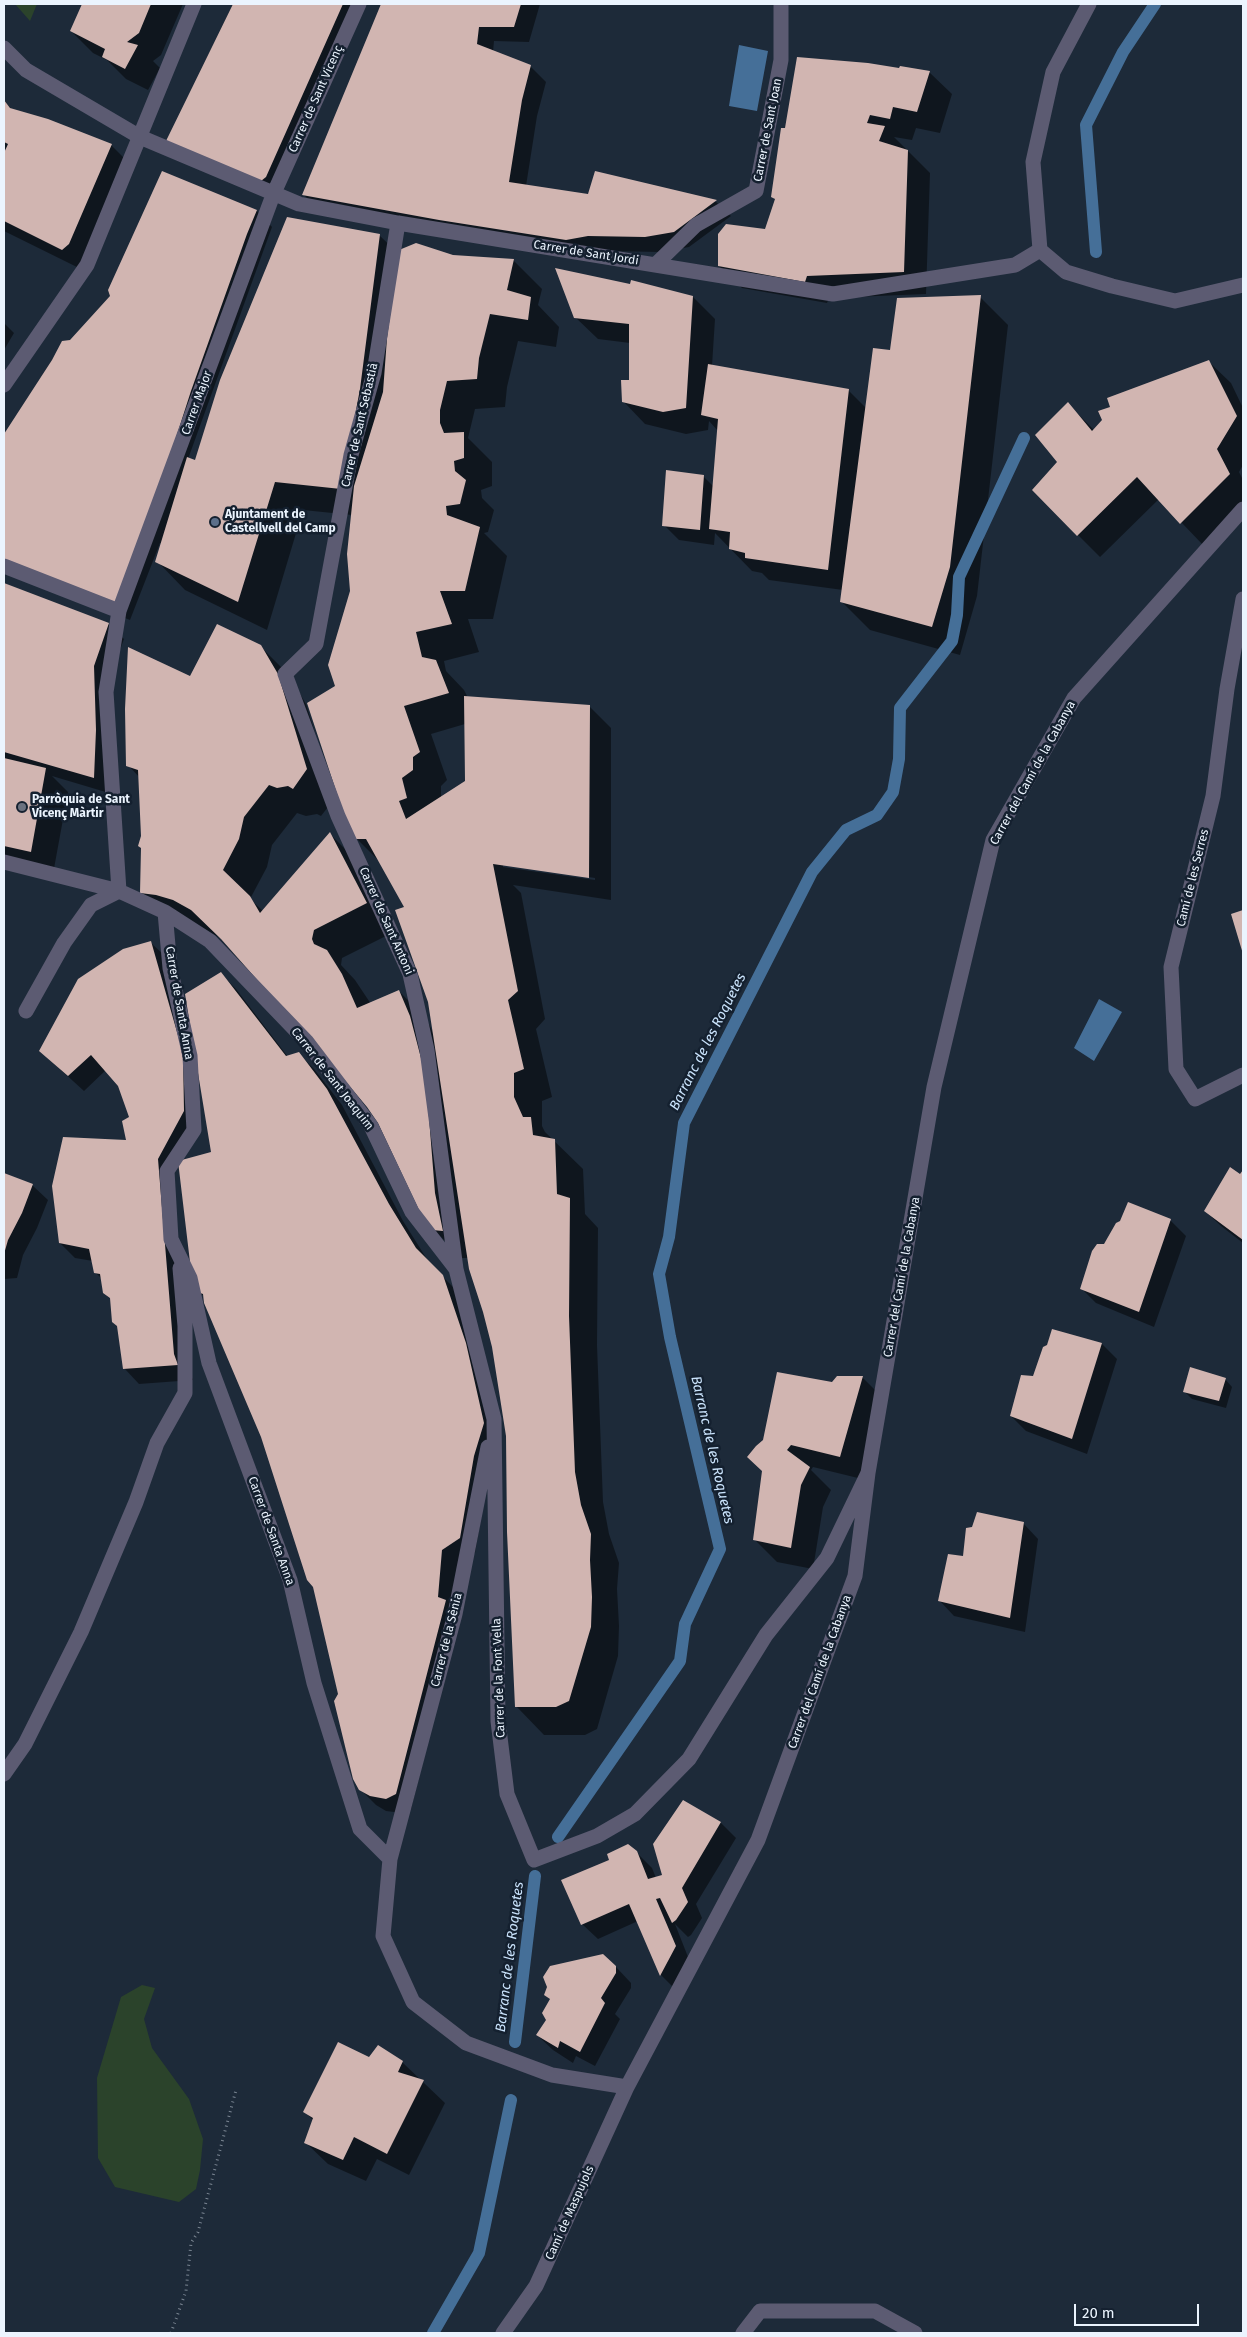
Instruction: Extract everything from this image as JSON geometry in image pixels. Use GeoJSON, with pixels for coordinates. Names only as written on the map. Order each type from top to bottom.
{"type":"FeatureCollection","features":[{"type":"Feature","properties":{"kind":"street"},"geometry":{"type":"LineString","coordinates":[[4,385],[87,265],[194,4]]}},
{"type":"Feature","properties":{"kind":"street","name":"Carrer de Sant Vicenç"},"geometry":{"type":"LineString","coordinates":[[273,195],[359,4]]}},
{"type":"Feature","properties":{"kind":"street","name":"Carrer de Sant Joan"},"geometry":{"type":"LineString","coordinates":[[655,265],[696,225],[756,190],[781,60],[781,4]]}},
{"type":"Feature","properties":{"kind":"street"},"geometry":{"type":"LineString","coordinates":[[1089,4],[1053,72],[1033,162],[1040,250],[1066,272],[1112,286],[1175,301],[1243,284]]}},
{"type":"Feature","properties":{"kind":"street","name":"Carrer de Sant Jordi"},"geometry":{"type":"LineString","coordinates":[[4,48],[26,70],[140,137],[273,195],[299,204],[398,223],[833,294],[1016,265],[1040,250]]}},
{"type":"Feature","properties":{"kind":"street","name":"Carrer Major"},"geometry":{"type":"LineString","coordinates":[[119,891],[106,692],[119,611],[273,195]]}},
{"type":"Feature","properties":{"kind":"street","name":"Carrer de Sant Sebastià"},"geometry":{"type":"LineString","coordinates":[[285,674],[316,644],[351,455],[374,373],[398,223]]}},
{"type":"Feature","properties":{"kind":"street","name":"Carrer del Camí de la Cabanya"},"geometry":{"type":"LineString","coordinates":[[627,2087],[758,1840],[855,1576],[868,1473],[934,1086],[993,840],[1074,698],[1243,509]]}},
{"type":"Feature","properties":{"kind":"street"},"geometry":{"type":"LineString","coordinates":[[4,566],[119,611]]}},
{"type":"Feature","properties":{"kind":"street","name":"Camí de les Serres"},"geometry":{"type":"LineString","coordinates":[[1243,599],[1213,796],[1170,968],[1176,1069],[1195,1098],[1243,1075]]}},
{"type":"Feature","properties":{"kind":"street","name":"Carrer de Sant Antoni"},"geometry":{"type":"LineString","coordinates":[[285,674],[338,816],[410,974],[427,1050],[456,1269]]}},
{"type":"Feature","properties":{"kind":"street","name":"Carrer de Sant Joaquim"},"geometry":{"type":"LineString","coordinates":[[4,862],[119,891],[166,912],[210,941],[307,1042],[371,1126],[412,1212],[456,1269]]}},
{"type":"Feature","properties":{"kind":"street"},"geometry":{"type":"LineString","coordinates":[[26,1011],[64,943],[91,905],[119,891]]}},
{"type":"Feature","properties":{"kind":"street","name":"Carrer de Santa Anna"},"geometry":{"type":"LineString","coordinates":[[166,912],[170,968],[190,1056],[194,1130],[167,1171],[172,1239],[190,1278],[209,1363],[290,1580],[314,1683],[360,1829],[390,1859]]}},
{"type":"Feature","properties":{"kind":"street"},"geometry":{"type":"LineString","coordinates":[[4,1774],[25,1744],[81,1632],[136,1502],[157,1443],[185,1392],[185,1326],[178,1254]]}},
{"type":"Feature","properties":{"kind":"street","name":"Carrer de la Font Vella"},"geometry":{"type":"LineString","coordinates":[[456,1269],[494,1419],[498,1721],[507,1794],[534,1860],[597,1836],[635,1814],[689,1758],[766,1635],[827,1558],[868,1473]]}},
{"type":"Feature","properties":{"kind":"street","name":"Carrer de la Sènia"},"geometry":{"type":"LineString","coordinates":[[390,1859],[455,1614],[494,1419]]}},
{"type":"Feature","properties":{"kind":"street"},"geometry":{"type":"LineString","coordinates":[[390,1859],[383,1936],[413,2002],[466,2043],[552,2075],[627,2087]]}},
{"type":"Feature","properties":{"kind":"street","name":"Camí de Maspujols"},"geometry":{"type":"LineString","coordinates":[[502,2333],[536,2286],[627,2087]]}},
{"type":"Feature","properties":{"kind":"street"},"geometry":{"type":"LineString","coordinates":[[743,2333],[760,2311],[875,2311],[914,2333]]}},
{"type":"Feature","properties":{"kind":"path"},"geometry":{"type":"LineString","coordinates":[[171,2333],[186,2291],[191,2243],[198,2232],[236,2090]]}},
{"type":"Feature","properties":{"kind":"green space"},"geometry":{"type":"Polygon","coordinates":[[[15,4],[37,4],[30,21],[15,4]]]}},
{"type":"Feature","properties":{"kind":"green space"},"geometry":{"type":"Polygon","coordinates":[[[142,1985],[155,1988],[144,2019],[152,2048],[189,2099],[203,2139],[196,2189],[179,2202],[115,2187],[98,2158],[97,2078],[121,1997],[142,1985]]]}},
{"type":"Feature","properties":{"kind":"water"},"geometry":{"type":"Polygon","coordinates":[[[739,45],[768,51],[757,111],[729,106],[739,45]]]}},
{"type":"Feature","properties":{"kind":"water"},"geometry":{"type":"Polygon","coordinates":[[[1099,999],[1122,1012],[1094,1061],[1074,1048],[1099,999]]]}},
{"type":"Feature","properties":{"kind":"building"},"geometry":{"type":"Polygon","coordinates":[[[82,4],[151,4],[139,33],[127,42],[138,45],[125,69],[102,57],[105,49],[70,31],[82,4]]]}},
{"type":"Feature","properties":{"kind":"building"},"geometry":{"type":"Polygon","coordinates":[[[233,4],[343,4],[266,177],[261,181],[166,141],[233,4]]]}},
{"type":"Feature","properties":{"kind":"building"},"geometry":{"type":"Polygon","coordinates":[[[381,4],[521,4],[514,27],[479,27],[477,44],[531,65],[522,100],[509,182],[588,194],[595,171],[717,200],[674,232],[645,237],[588,236],[566,240],[439,220],[302,195],[381,4]]]}},
{"type":"Feature","properties":{"kind":"building"},"geometry":{"type":"Polygon","coordinates":[[[797,57],[868,63],[899,68],[900,66],[930,71],[917,112],[893,107],[890,119],[870,115],[867,123],[885,126],[879,141],[908,150],[904,272],[807,276],[805,282],[718,266],[718,234],[726,224],[765,229],[775,199],[771,197],[781,128],[785,128],[797,57]]]}},
{"type":"Feature","properties":{"kind":"building"},"geometry":{"type":"Polygon","coordinates":[[[4,100],[10,108],[48,119],[112,144],[69,244],[62,250],[4,221],[4,153],[8,144],[4,142],[4,100]]]}},
{"type":"Feature","properties":{"kind":"building"},"geometry":{"type":"Polygon","coordinates":[[[162,171],[257,210],[115,605],[4,562],[4,434],[52,360],[62,341],[70,340],[110,296],[108,290],[162,171]]]}},
{"type":"Feature","properties":{"kind":"building"},"geometry":{"type":"Polygon","coordinates":[[[287,217],[380,234],[360,389],[341,489],[275,482],[238,602],[155,562],[187,457],[195,460],[220,380],[287,217]]]}},
{"type":"Feature","properties":{"kind":"building"},"geometry":{"type":"Polygon","coordinates":[[[416,243],[453,255],[514,259],[507,290],[531,297],[528,320],[490,314],[479,358],[477,379],[447,381],[440,410],[440,423],[444,433],[464,432],[464,458],[454,461],[455,471],[466,480],[460,504],[446,506],[447,515],[480,527],[465,591],[440,591],[452,624],[416,632],[422,657],[436,660],[449,693],[404,706],[420,752],[413,757],[413,770],[402,778],[407,798],[399,801],[406,819],[465,781],[464,696],[590,705],[589,878],[493,864],[518,991],[508,1000],[524,1069],[514,1073],[514,1097],[523,1117],[531,1117],[533,1135],[555,1139],[557,1194],[570,1198],[569,1316],[575,1472],[581,1505],[591,1534],[592,1597],[591,1627],[569,1701],[556,1707],[515,1707],[507,1532],[506,1436],[492,1347],[469,1269],[428,1002],[395,910],[404,907],[366,839],[355,839],[345,818],[307,703],[335,686],[328,665],[350,591],[347,554],[354,486],[383,392],[387,338],[399,250],[416,243]]]}},
{"type":"Feature","properties":{"kind":"building"},"geometry":{"type":"Polygon","coordinates":[[[555,268],[630,284],[631,280],[693,296],[686,408],[663,412],[622,402],[621,380],[629,380],[629,324],[574,318],[555,268]]]}},
{"type":"Feature","properties":{"kind":"building"},"geometry":{"type":"Polygon","coordinates":[[[981,295],[950,567],[932,627],[840,602],[873,348],[890,350],[897,298],[981,295]]]}},
{"type":"Feature","properties":{"kind":"building"},"geometry":{"type":"Polygon","coordinates":[[[1209,360],[1237,416],[1217,449],[1230,474],[1180,524],[1137,477],[1077,536],[1032,490],[1057,462],[1035,435],[1068,402],[1092,431],[1102,420],[1098,411],[1110,407],[1107,398],[1209,360]]]}},
{"type":"Feature","properties":{"kind":"building"},"geometry":{"type":"Polygon","coordinates":[[[708,364],[849,389],[828,570],[745,558],[745,553],[729,549],[730,532],[709,529],[718,419],[701,415],[708,364]]]}},
{"type":"Feature","properties":{"kind":"building"},"geometry":{"type":"Polygon","coordinates":[[[666,470],[704,475],[700,530],[662,526],[666,470]]]}},
{"type":"Feature","properties":{"kind":"building"},"geometry":{"type":"Polygon","coordinates":[[[4,583],[109,623],[94,666],[96,730],[94,778],[4,752],[4,583]]]}},
{"type":"Feature","properties":{"kind":"building"},"geometry":{"type":"Polygon","coordinates":[[[217,624],[261,645],[278,674],[307,769],[293,789],[288,786],[277,788],[269,785],[244,817],[239,839],[223,870],[250,896],[260,913],[330,832],[367,903],[314,930],[312,939],[314,944],[327,950],[342,974],[357,1008],[399,990],[410,1016],[422,1062],[428,1105],[435,1193],[443,1231],[432,1230],[418,1208],[378,1123],[367,1107],[221,939],[191,910],[173,900],[140,893],[141,848],[138,846],[141,836],[138,770],[126,766],[125,709],[128,647],[190,676],[217,624]]]}},
{"type":"Feature","properties":{"kind":"building","name":"Parròquia de Sant Vicenç Màrtir"},"geometry":{"type":"Polygon","coordinates":[[[4,758],[46,768],[31,852],[4,846],[4,758]]]}},
{"type":"Feature","properties":{"kind":"building"},"geometry":{"type":"Polygon","coordinates":[[[1243,910],[1243,954],[1231,914],[1243,910]]]}},
{"type":"Feature","properties":{"kind":"building"},"geometry":{"type":"Polygon","coordinates":[[[151,941],[183,1053],[184,1111],[158,1159],[174,1354],[178,1365],[123,1369],[117,1326],[112,1322],[110,1298],[103,1293],[100,1274],[94,1273],[89,1249],[59,1243],[52,1186],[63,1137],[126,1140],[122,1121],[129,1117],[118,1086],[91,1055],[68,1076],[39,1051],[78,979],[123,949],[151,941]]]}},
{"type":"Feature","properties":{"kind":"building"},"geometry":{"type":"Polygon","coordinates":[[[221,972],[286,1056],[299,1052],[327,1089],[389,1204],[416,1248],[443,1275],[466,1343],[484,1423],[474,1456],[460,1538],[442,1550],[438,1597],[446,1600],[396,1794],[386,1799],[370,1796],[359,1790],[353,1779],[334,1701],[338,1694],[313,1587],[307,1580],[261,1437],[204,1303],[203,1294],[197,1292],[192,1279],[178,1161],[211,1152],[185,994],[221,972]]]}},
{"type":"Feature","properties":{"kind":"building"},"geometry":{"type":"Polygon","coordinates":[[[1230,1167],[1240,1174],[1243,1170],[1243,1240],[1204,1211],[1230,1167]]]}},
{"type":"Feature","properties":{"kind":"building"},"geometry":{"type":"Polygon","coordinates":[[[4,1173],[33,1184],[22,1213],[8,1240],[4,1254],[4,1173]]]}},
{"type":"Feature","properties":{"kind":"building"},"geometry":{"type":"Polygon","coordinates":[[[1128,1202],[1171,1219],[1139,1312],[1080,1289],[1092,1251],[1097,1244],[1104,1244],[1116,1223],[1120,1221],[1128,1202]]]}},
{"type":"Feature","properties":{"kind":"building"},"geometry":{"type":"Polygon","coordinates":[[[1052,1329],[1102,1343],[1072,1439],[1010,1416],[1021,1375],[1033,1376],[1043,1347],[1047,1345],[1052,1329]]]}},
{"type":"Feature","properties":{"kind":"building"},"geometry":{"type":"Polygon","coordinates":[[[1190,1367],[1226,1378],[1219,1401],[1183,1392],[1190,1367]]]}},
{"type":"Feature","properties":{"kind":"building"},"geometry":{"type":"Polygon","coordinates":[[[777,1372],[832,1382],[837,1376],[863,1376],[840,1457],[791,1445],[787,1450],[810,1467],[801,1485],[791,1548],[753,1540],[762,1471],[747,1457],[763,1440],[777,1372]]]}},
{"type":"Feature","properties":{"kind":"building"},"geometry":{"type":"Polygon","coordinates":[[[977,1512],[1024,1522],[1010,1618],[938,1601],[948,1554],[963,1556],[966,1528],[972,1527],[977,1512]]]}},
{"type":"Feature","properties":{"kind":"building"},"geometry":{"type":"Polygon","coordinates":[[[683,1800],[721,1822],[682,1888],[688,1902],[676,1920],[672,1923],[660,1898],[656,1899],[676,1946],[660,1976],[629,1904],[581,1925],[561,1880],[609,1860],[607,1854],[628,1844],[637,1851],[648,1879],[662,1875],[653,1844],[683,1800]]]}},
{"type":"Feature","properties":{"kind":"building"},"geometry":{"type":"Polygon","coordinates":[[[603,1954],[616,1966],[616,1973],[601,1998],[605,2003],[580,2052],[560,2041],[558,2048],[536,2035],[546,2020],[542,2013],[550,1999],[544,1995],[547,1987],[543,1977],[550,1966],[603,1954]]]}},
{"type":"Feature","properties":{"kind":"building"},"geometry":{"type":"Polygon","coordinates":[[[338,2042],[369,2057],[378,2045],[403,2061],[398,2072],[424,2080],[387,2154],[354,2137],[343,2160],[304,2143],[313,2118],[303,2112],[338,2042]]]}},
{"type":"Feature","properties":{"kind":"waterway","name":"Barranc de les Roquetes"},"geometry":{"type":"LineString","coordinates":[[1096,252],[1086,125],[1123,52],[1155,4]]}},
{"type":"Feature","properties":{"kind":"waterway","name":"Barranc de les Roquetes"},"geometry":{"type":"LineString","coordinates":[[558,1837],[680,1661],[685,1624],[720,1549],[670,1337],[659,1274],[669,1237],[684,1123],[812,872],[846,830],[877,815],[893,792],[899,759],[900,708],[952,641],[957,615],[959,577],[1024,438]]}},
{"type":"Feature","properties":{"kind":"waterway","name":"Barranc de les Roquetes"},"geometry":{"type":"LineString","coordinates":[[515,2042],[535,1876]]}},
{"type":"Feature","properties":{"kind":"waterway","name":"Barranc de les Roquetes"},"geometry":{"type":"LineString","coordinates":[[433,2333],[479,2253],[511,2100]]}},
{"type":"Feature","properties":{"kind":"place","name":"Ajuntament de Castellvell del Camp"},"geometry":{"type":"Point","coordinates":[215,522]}},
{"type":"Feature","properties":{"kind":"place","name":"Parròquia de Sant Vicenç Màrtir"},"geometry":{"type":"Point","coordinates":[22,807]}}]}
